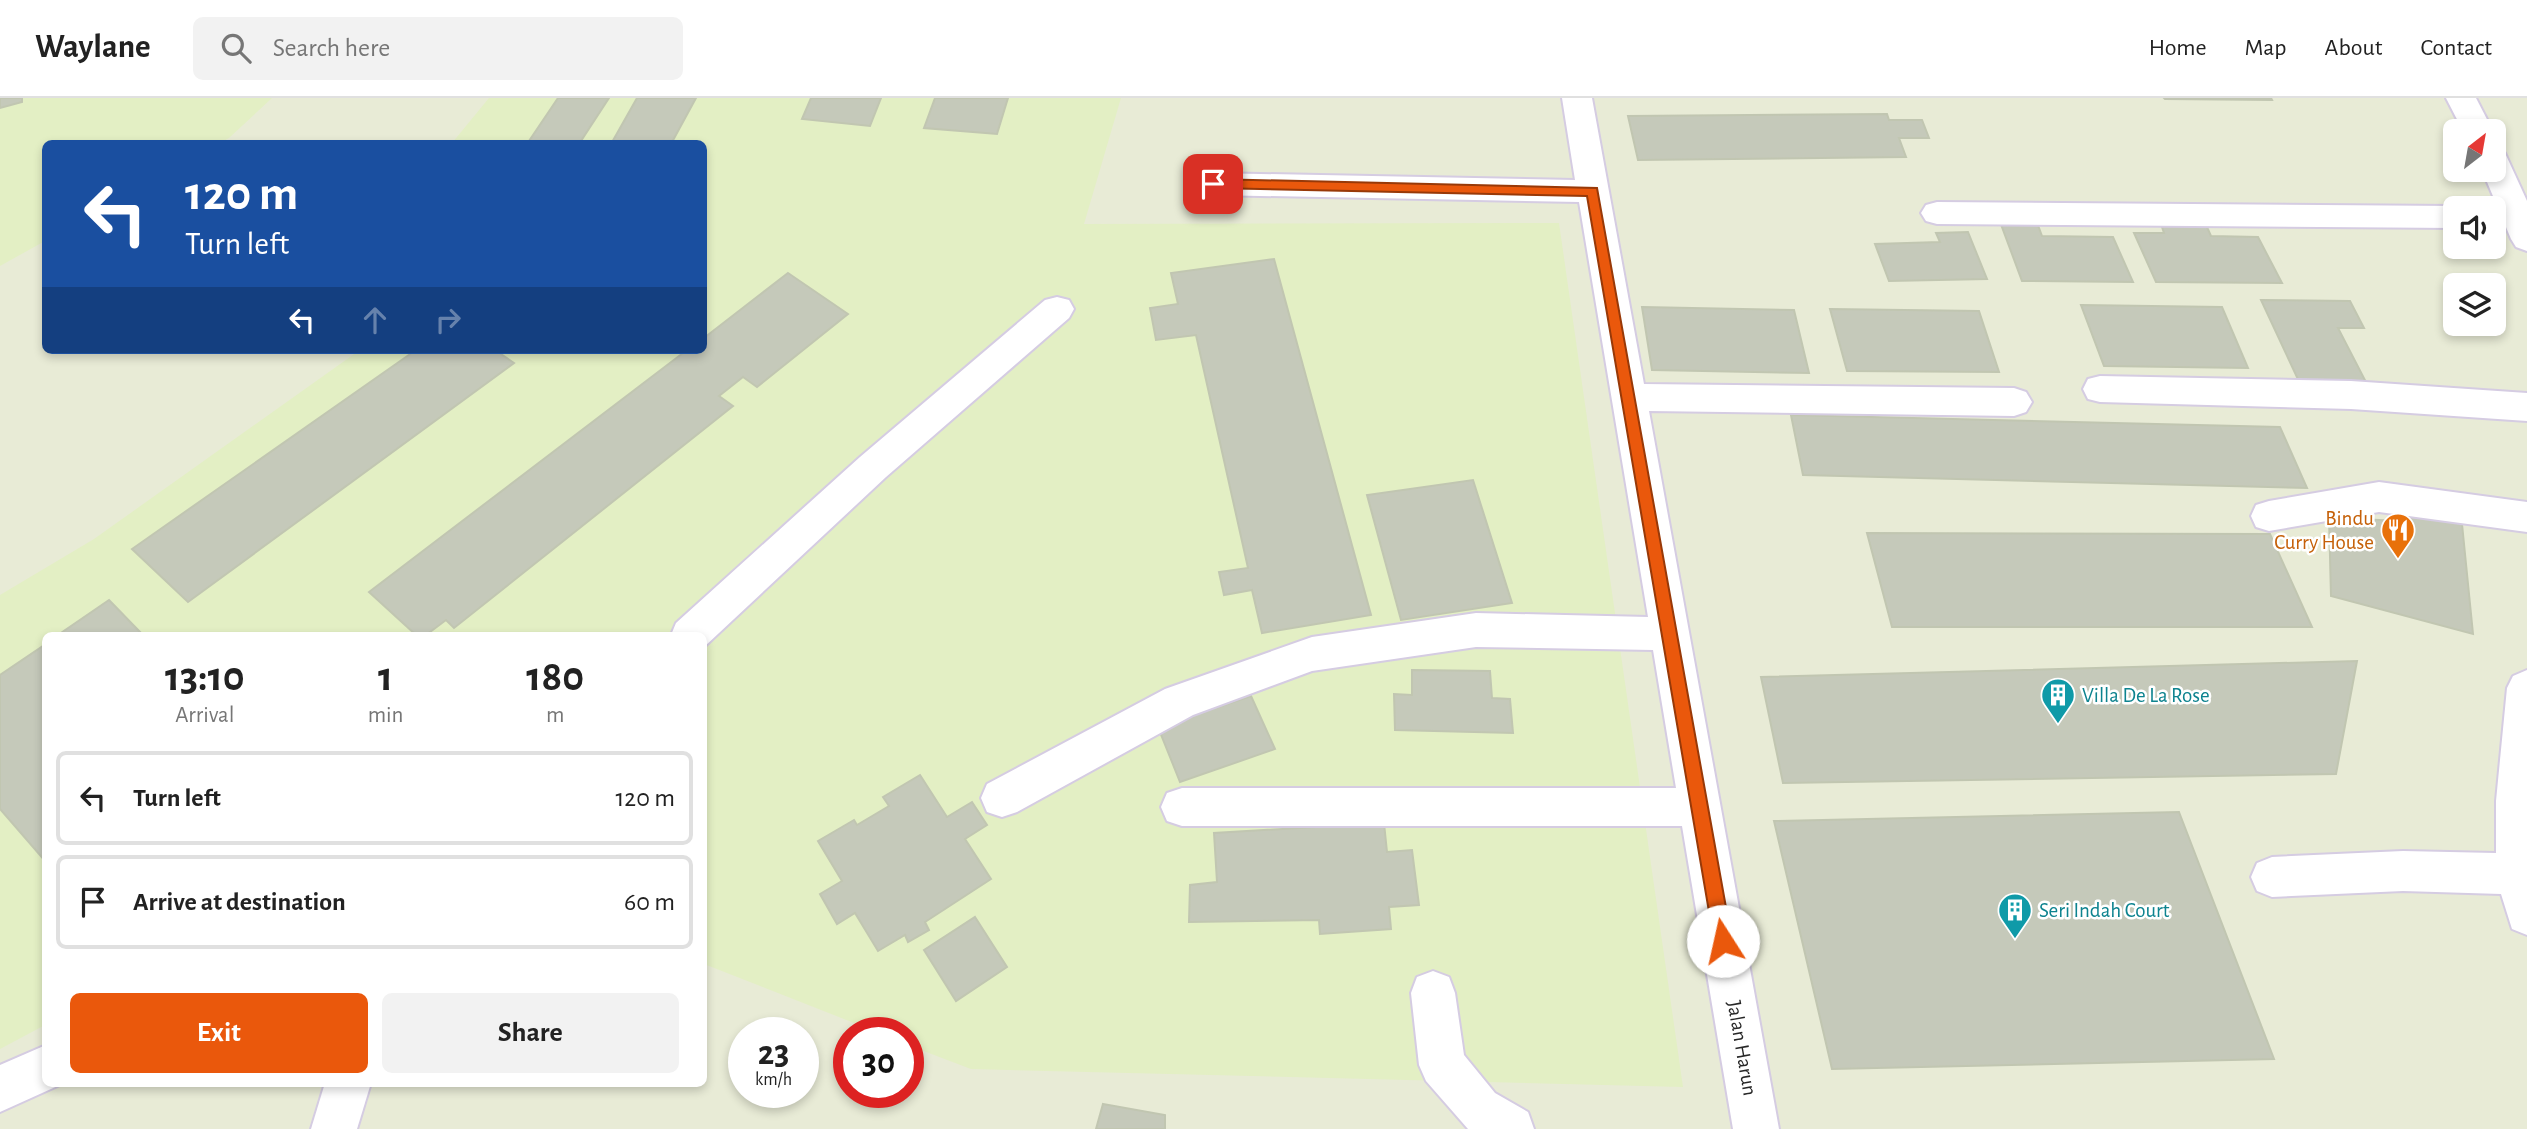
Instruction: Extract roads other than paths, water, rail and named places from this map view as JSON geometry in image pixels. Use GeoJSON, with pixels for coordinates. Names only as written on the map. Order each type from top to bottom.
{"type":"FeatureCollection","features":[{"type":"Feature","properties":{"kind":"street","name":"Jalan Harun"},"geometry":{"type":"LineString","coordinates":[[1577,98],[1756,1129]]}},
{"type":"Feature","properties":{"kind":"street"},"geometry":{"type":"LineString","coordinates":[[2461,98],[2472,119]]}},
{"type":"Feature","properties":{"kind":"street"},"geometry":{"type":"LineString","coordinates":[[2502,182],[2518,228]]}},
{"type":"Feature","properties":{"kind":"street"},"geometry":{"type":"LineString","coordinates":[[1213,184],[1593,191]]}},
{"type":"Feature","properties":{"kind":"street"},"geometry":{"type":"LineString","coordinates":[[1937,213],[2443,217]]}},
{"type":"Feature","properties":{"kind":"street"},"geometry":{"type":"LineString","coordinates":[[693,632],[873,467],[1057,309]]}},
{"type":"Feature","properties":{"kind":"street"},"geometry":{"type":"LineString","coordinates":[[2099,389],[2351,395],[2527,407]]}},
{"type":"Feature","properties":{"kind":"street"},"geometry":{"type":"LineString","coordinates":[[1629,397],[2014,402]]}},
{"type":"Feature","properties":{"kind":"street"},"geometry":{"type":"LineString","coordinates":[[2269,516],[2379,498],[2527,517]]}},
{"type":"Feature","properties":{"kind":"street"},"geometry":{"type":"LineString","coordinates":[[1002,798],[1179,702],[1312,654],[1476,631],[1669,634]]}},
{"type":"Feature","properties":{"kind":"street"},"geometry":{"type":"LineString","coordinates":[[2272,877],[2403,871],[2524,894],[2515,810],[2527,688]]}},
{"type":"Feature","properties":{"kind":"street"},"geometry":{"type":"LineString","coordinates":[[1182,807],[1699,807]]}},
{"type":"Feature","properties":{"kind":"street"},"geometry":{"type":"LineString","coordinates":[[1433,993],[1442,1065],[1479,1109],[1511,1129]]}},
{"type":"Feature","properties":{"kind":"street"},"geometry":{"type":"LineString","coordinates":[[0,1089],[42,1070]]}},
{"type":"Feature","properties":{"kind":"street"},"geometry":{"type":"LineString","coordinates":[[334,1129],[347,1087]]}},
{"type":"Feature","properties":{"kind":"place","name":"Bindu Curry House"},"geometry":{"type":"Point","coordinates":[2398,560]}},
{"type":"Feature","properties":{"kind":"place","name":"Villa De La Rose"},"geometry":{"type":"Point","coordinates":[2058,725]}},
{"type":"Feature","properties":{"kind":"place","name":"Seri Indah Court"},"geometry":{"type":"Point","coordinates":[2015,940]}}]}
